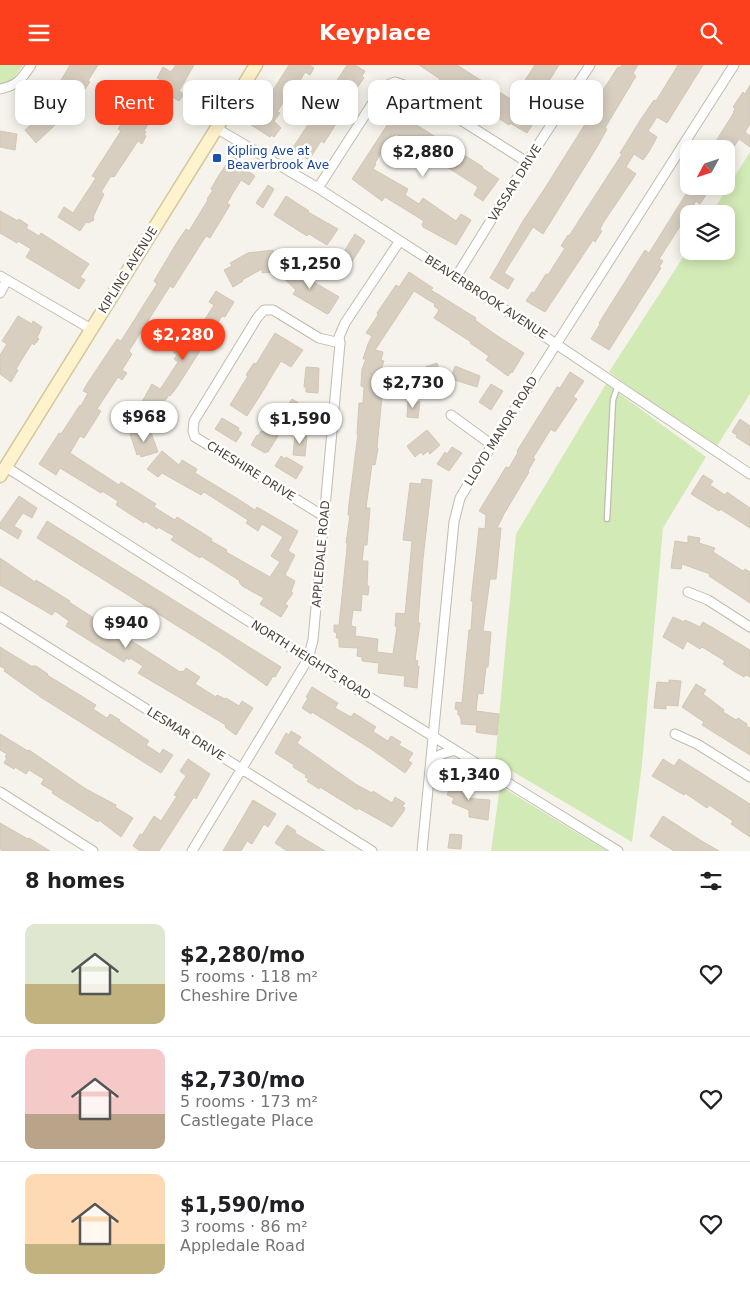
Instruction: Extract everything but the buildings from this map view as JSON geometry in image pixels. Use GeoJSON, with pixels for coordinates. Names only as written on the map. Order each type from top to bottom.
{"type":"FeatureCollection","features":[{"type":"Feature","properties":{"kind":"main road","name":"KIPLING AVENUE"},"geometry":{"type":"LineString","coordinates":[[3,471],[256,65]]}},
{"type":"Feature","properties":{"kind":"street"},"geometry":{"type":"LineString","coordinates":[[0,89],[13,86],[31,65]]}},
{"type":"Feature","properties":{"kind":"street","name":"VASSAR DRIVE"},"geometry":{"type":"LineString","coordinates":[[456,277],[590,65]]}},
{"type":"Feature","properties":{"kind":"street","name":"LLOYD MANOR ROAD"},"geometry":{"type":"LineString","coordinates":[[422,851],[454,522],[460,498],[734,65]]}},
{"type":"Feature","properties":{"kind":"street"},"geometry":{"type":"LineString","coordinates":[[318,188],[383,87],[394,82],[407,86],[527,162]]}},
{"type":"Feature","properties":{"kind":"street","name":"BEAVERBROOK AVENUE"},"geometry":{"type":"LineString","coordinates":[[216,128],[318,188],[456,277],[750,474]]}},
{"type":"Feature","properties":{"kind":"street","name":"APPLEDALE ROAD"},"geometry":{"type":"LineString","coordinates":[[192,851],[308,659],[313,640],[325,517],[339,337],[344,323],[399,241]]}},
{"type":"Feature","properties":{"kind":"street"},"geometry":{"type":"LineString","coordinates":[[0,293],[4,278],[92,329]]}},
{"type":"Feature","properties":{"kind":"street","name":"CHESHIRE DRIVE"},"geometry":{"type":"LineString","coordinates":[[325,517],[195,437],[193,425],[257,318],[264,310],[273,310],[319,338],[340,343]]}},
{"type":"Feature","properties":{"kind":"street"},"geometry":{"type":"LineString","coordinates":[[451,415],[492,445]]}},
{"type":"Feature","properties":{"kind":"street","name":"NORTH HEIGHTS ROAD"},"geometry":{"type":"LineString","coordinates":[[3,471],[618,851]]}},
{"type":"Feature","properties":{"kind":"street"},"geometry":{"type":"LineString","coordinates":[[688,592],[708,600],[750,627]]}},
{"type":"Feature","properties":{"kind":"street","name":"LESMAR DRIVE"},"geometry":{"type":"LineString","coordinates":[[0,617],[372,851]]}},
{"type":"Feature","properties":{"kind":"street"},"geometry":{"type":"LineString","coordinates":[[675,734],[696,744],[750,777]]}},
{"type":"Feature","properties":{"kind":"street"},"geometry":{"type":"LineString","coordinates":[[431,760],[455,750]]}},
{"type":"Feature","properties":{"kind":"street"},"geometry":{"type":"LineString","coordinates":[[0,792],[93,851]]}},
{"type":"Feature","properties":{"kind":"lane"},"geometry":{"type":"LineString","coordinates":[[607,519],[613,400],[618,385]]}},
{"type":"Feature","properties":{"kind":"green space"},"geometry":{"type":"Polygon","coordinates":[[[0,65],[23,65],[11,80],[0,84],[0,65]]]}},
{"type":"Feature","properties":{"kind":"green space"},"geometry":{"type":"Polygon","coordinates":[[[750,152],[750,394],[715,449],[609,372],[681,260],[735,260],[735,205],[717,205],[723,195],[735,195],[735,176],[750,152]]]}},
{"type":"Feature","properties":{"kind":"green space"},"geometry":{"type":"Polygon","coordinates":[[[606,384],[706,457],[663,528],[642,764],[632,842],[495,761],[516,534],[606,384]]]}},
{"type":"Feature","properties":{"kind":"green space"},"geometry":{"type":"Polygon","coordinates":[[[500,786],[607,851],[491,851],[500,786]]]}},
{"type":"Feature","properties":{"kind":"place","name":"Kipling Ave at Beaverbrook Ave"},"geometry":{"type":"Point","coordinates":[217,158]}}]}
